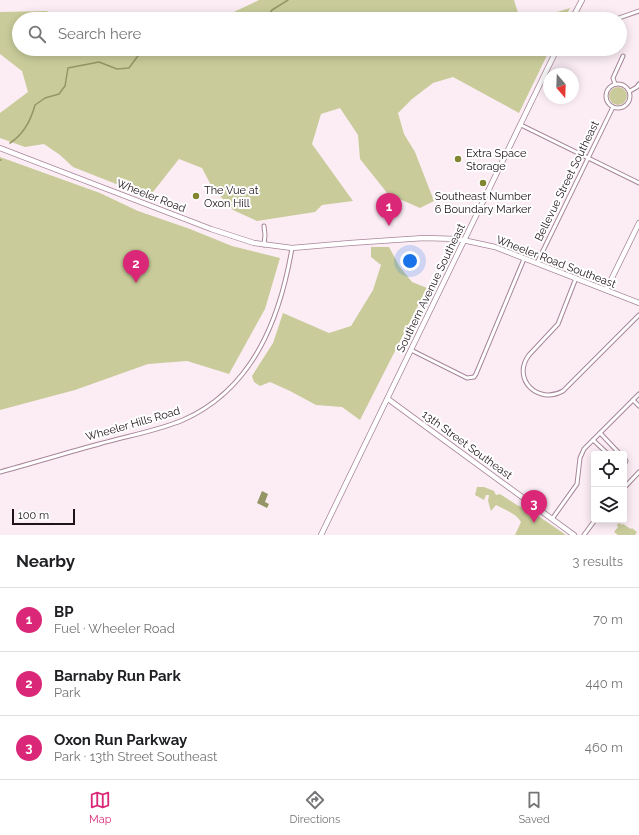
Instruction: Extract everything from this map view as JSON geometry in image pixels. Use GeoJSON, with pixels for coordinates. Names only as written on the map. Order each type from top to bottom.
{"type":"FeatureCollection","features":[{"type":"Feature","properties":{"kind":"main road"},"geometry":{"type":"LineString","coordinates":[[576,12],[582,0]]}},
{"type":"Feature","properties":{"kind":"main road","name":"Southern Avenue Southeast"},"geometry":{"type":"LineString","coordinates":[[321,535],[555,56]]}},
{"type":"Feature","properties":{"kind":"main road","name":"Wheeler Road"},"geometry":{"type":"LineString","coordinates":[[0,148],[211,229],[242,240],[264,245],[292,248],[424,238],[465,240]]}},
{"type":"Feature","properties":{"kind":"main road"},"geometry":{"type":"LineString","coordinates":[[606,290],[639,223]]}},
{"type":"Feature","properties":{"kind":"main road","name":"Wheeler Road Southeast"},"geometry":{"type":"LineString","coordinates":[[465,240],[495,247],[639,303]]}},
{"type":"Feature","properties":{"kind":"main road","name":"13th Street Southeast"},"geometry":{"type":"LineString","coordinates":[[388,399],[574,535]]}},
{"type":"Feature","properties":{"kind":"street"},"geometry":{"type":"LineString","coordinates":[[627,15],[639,11]]}},
{"type":"Feature","properties":{"kind":"street"},"geometry":{"type":"LineString","coordinates":[[615,84],[613,78],[623,56]]}},
{"type":"Feature","properties":{"kind":"street"},"geometry":{"type":"LineString","coordinates":[[615,84],[624,85],[630,91],[630,98],[627,105],[620,108],[613,107],[608,102],[606,94],[609,88],[615,84]]}},
{"type":"Feature","properties":{"kind":"street"},"geometry":{"type":"LineString","coordinates":[[630,91],[639,84]]}},
{"type":"Feature","properties":{"kind":"street","name":"Bellevue Street Southeast"},"geometry":{"type":"LineString","coordinates":[[537,263],[613,107]]}},
{"type":"Feature","properties":{"kind":"street"},"geometry":{"type":"LineString","coordinates":[[521,125],[639,183]]}},
{"type":"Feature","properties":{"kind":"street"},"geometry":{"type":"LineString","coordinates":[[264,226],[266,235],[264,245]]}},
{"type":"Feature","properties":{"kind":"street","name":"Wheeler Hills Road"},"geometry":{"type":"LineString","coordinates":[[0,472],[183,420],[200,411],[217,399],[245,372],[253,362],[268,334],[288,274],[292,248]]}},
{"type":"Feature","properties":{"kind":"street"},"geometry":{"type":"LineString","coordinates":[[412,350],[470,378],[476,375],[524,259]]}},
{"type":"Feature","properties":{"kind":"street"},"geometry":{"type":"LineString","coordinates":[[576,278],[558,324],[525,360],[523,369],[525,379],[528,385],[535,392],[549,396],[564,391],[639,315]]}},
{"type":"Feature","properties":{"kind":"street"},"geometry":{"type":"LineString","coordinates":[[552,519],[577,484],[581,455],[593,440],[639,394]]}},
{"type":"Feature","properties":{"kind":"street"},"geometry":{"type":"LineString","coordinates":[[633,400],[639,406]]}},
{"type":"Feature","properties":{"kind":"street"},"geometry":{"type":"LineString","coordinates":[[600,433],[617,451]]}},
{"type":"Feature","properties":{"kind":"street"},"geometry":{"type":"LineString","coordinates":[[593,440],[605,451]]}},
{"type":"Feature","properties":{"kind":"street"},"geometry":{"type":"LineString","coordinates":[[625,487],[639,472]]}},
{"type":"Feature","properties":{"kind":"street"},"geometry":{"type":"LineString","coordinates":[[584,535],[593,523]]}},
{"type":"Feature","properties":{"kind":"shaded area"},"geometry":{"type":"Polygon","coordinates":[[[259,0],[514,0],[518,12],[234,12],[259,0]]]}},
{"type":"Feature","properties":{"kind":"shaded area"},"geometry":{"type":"Polygon","coordinates":[[[570,8],[568,12],[557,12],[570,8]]]}},
{"type":"Feature","properties":{"kind":"shaded area"},"geometry":{"type":"Polygon","coordinates":[[[47,11],[48,12],[12,12],[12,56],[547,56],[519,113],[453,77],[433,83],[412,99],[398,113],[404,134],[415,152],[434,201],[420,208],[388,194],[360,159],[358,135],[340,108],[321,114],[312,144],[353,201],[322,205],[315,212],[257,221],[233,210],[212,187],[202,168],[179,159],[149,197],[73,167],[60,155],[44,144],[25,147],[0,138],[0,113],[28,92],[22,71],[0,54],[0,12],[47,11]]]}},
{"type":"Feature","properties":{"kind":"shaded area"},"geometry":{"type":"Polygon","coordinates":[[[614,87],[622,87],[627,92],[625,103],[622,105],[614,105],[609,100],[609,92],[614,87]]]}},
{"type":"Feature","properties":{"kind":"shaded area"},"geometry":{"type":"Polygon","coordinates":[[[0,157],[100,193],[138,211],[190,229],[232,246],[280,258],[265,309],[229,374],[187,361],[148,364],[75,390],[0,410],[0,157]]]}},
{"type":"Feature","properties":{"kind":"shaded area"},"geometry":{"type":"Polygon","coordinates":[[[371,247],[389,247],[400,267],[412,282],[427,288],[360,420],[342,407],[316,405],[270,382],[260,386],[254,382],[252,376],[273,343],[283,313],[329,333],[351,326],[373,290],[381,265],[371,257],[371,247]]]}},
{"type":"Feature","properties":{"kind":"shaded area"},"geometry":{"type":"Polygon","coordinates":[[[477,487],[484,487],[494,491],[496,495],[500,494],[517,505],[534,513],[566,535],[515,535],[521,522],[519,519],[510,512],[496,505],[491,511],[488,501],[489,495],[486,495],[484,500],[475,495],[477,487]]]}},
{"type":"Feature","properties":{"kind":"shaded area"},"geometry":{"type":"Polygon","coordinates":[[[262,491],[268,494],[265,502],[269,504],[267,508],[257,503],[262,491]]]}},
{"type":"Feature","properties":{"kind":"shaded area"},"geometry":{"type":"Polygon","coordinates":[[[619,523],[622,525],[623,524],[637,532],[635,535],[618,535],[614,532],[618,527],[617,525],[619,523]]]}},
{"type":"Feature","properties":{"kind":"waterway"},"geometry":{"type":"LineString","coordinates":[[271,12],[288,0]]}},
{"type":"Feature","properties":{"kind":"waterway"},"geometry":{"type":"LineString","coordinates":[[10,143],[23,131],[35,105],[45,98],[59,94],[65,86],[68,68],[99,62],[117,69],[129,68],[138,56]]}},
{"type":"Feature","properties":{"kind":"place","name":"Extra Space Storage"},"geometry":{"type":"Point","coordinates":[458,159]}},
{"type":"Feature","properties":{"kind":"place","name":"Southeast Number 6 Boundary Marker"},"geometry":{"type":"Point","coordinates":[483,183]}},
{"type":"Feature","properties":{"kind":"place","name":"The Vue at Oxon Hill"},"geometry":{"type":"Point","coordinates":[196,196]}},
{"type":"Feature","properties":{"kind":"place","name":"BP"},"geometry":{"type":"Point","coordinates":[389,226]}},
{"type":"Feature","properties":{"kind":"place","name":"Barnaby Run Park"},"geometry":{"type":"Point","coordinates":[136,283]}},
{"type":"Feature","properties":{"kind":"place","name":"Oxon Run Parkway"},"geometry":{"type":"Point","coordinates":[534,523]}}]}
